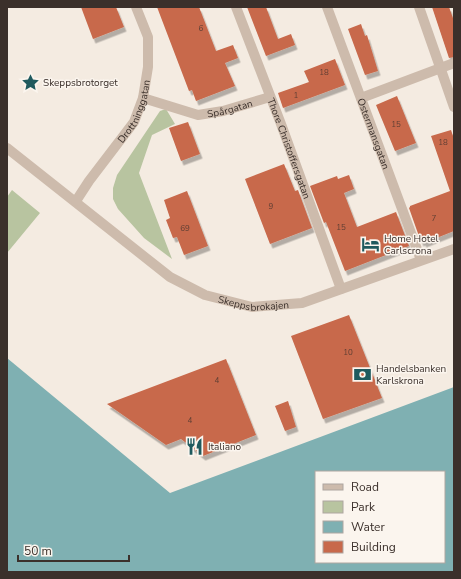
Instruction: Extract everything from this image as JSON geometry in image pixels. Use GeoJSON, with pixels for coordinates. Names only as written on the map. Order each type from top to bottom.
{"type":"FeatureCollection","features":[{"type":"Feature","properties":{"kind":"street","name":"Drottninggatan"},"geometry":{"type":"LineString","coordinates":[[76,201],[89,181],[134,122],[143,98],[148,67],[148,37],[136,7]]}},
{"type":"Feature","properties":{"kind":"street","name":"Thore Christoffersgatan"},"geometry":{"type":"LineString","coordinates":[[236,7],[270,97],[282,124],[341,289]]}},
{"type":"Feature","properties":{"kind":"street","name":"Ostermansgatan"},"geometry":{"type":"LineString","coordinates":[[327,7],[421,260]]}},
{"type":"Feature","properties":{"kind":"street"},"geometry":{"type":"LineString","coordinates":[[419,7],[454,107]]}},
{"type":"Feature","properties":{"kind":"street"},"geometry":{"type":"LineString","coordinates":[[361,98],[454,63]]}},
{"type":"Feature","properties":{"kind":"street","name":"Spårgatan"},"geometry":{"type":"LineString","coordinates":[[143,98],[198,115],[223,111],[270,97]]}},
{"type":"Feature","properties":{"kind":"street","name":"Skeppsbrokajen"},"geometry":{"type":"LineString","coordinates":[[7,148],[76,201],[170,277],[205,295],[252,307],[302,303],[454,249]]}},
{"type":"Feature","properties":{"kind":"green space"},"geometry":{"type":"Polygon","coordinates":[[[166,109],[175,124],[152,135],[139,173],[172,259],[144,238],[118,209],[113,199],[113,188],[117,175],[160,111],[166,109]]]}},
{"type":"Feature","properties":{"kind":"green space"},"geometry":{"type":"Polygon","coordinates":[[[12,190],[40,213],[7,253],[7,197],[12,190]]]}},
{"type":"Feature","properties":{"kind":"water"},"geometry":{"type":"Polygon","coordinates":[[[7,358],[170,493],[454,387],[454,572],[7,572],[7,358]]]}},
{"type":"Feature","properties":{"kind":"building"},"geometry":{"type":"Polygon","coordinates":[[[81,7],[116,7],[124,27],[93,39],[81,7]]]}},
{"type":"Feature","properties":{"kind":"building"},"geometry":{"type":"Polygon","coordinates":[[[157,7],[199,7],[216,51],[233,45],[238,58],[225,63],[235,86],[196,101],[192,90],[189,91],[157,7]]]}},
{"type":"Feature","properties":{"kind":"building"},"geometry":{"type":"Polygon","coordinates":[[[247,7],[266,7],[278,39],[291,34],[295,45],[266,56],[247,7]]]}},
{"type":"Feature","properties":{"kind":"building"},"geometry":{"type":"Polygon","coordinates":[[[432,7],[449,7],[454,21],[454,57],[449,58],[432,7]]]}},
{"type":"Feature","properties":{"kind":"building"},"geometry":{"type":"Polygon","coordinates":[[[361,24],[365,36],[367,35],[378,71],[365,75],[348,29],[361,24]]]}},
{"type":"Feature","properties":{"kind":"building"},"geometry":{"type":"Polygon","coordinates":[[[335,59],[345,85],[283,108],[278,93],[309,82],[304,71],[335,59]]]}},
{"type":"Feature","properties":{"kind":"building"},"geometry":{"type":"Polygon","coordinates":[[[397,96],[416,143],[395,151],[376,105],[397,96]]]}},
{"type":"Feature","properties":{"kind":"building"},"geometry":{"type":"Polygon","coordinates":[[[188,122],[200,154],[181,161],[169,128],[188,122]]]}},
{"type":"Feature","properties":{"kind":"building"},"geometry":{"type":"Polygon","coordinates":[[[451,130],[454,139],[454,231],[424,243],[423,241],[421,242],[409,208],[410,206],[450,191],[431,136],[451,130]]]}},
{"type":"Feature","properties":{"kind":"building"},"geometry":{"type":"Polygon","coordinates":[[[284,164],[295,191],[298,190],[312,228],[270,244],[245,179],[284,164]]]}},
{"type":"Feature","properties":{"kind":"building"},"geometry":{"type":"Polygon","coordinates":[[[349,175],[354,189],[344,193],[357,227],[396,212],[409,246],[345,271],[310,186],[337,176],[338,179],[349,175]]]}},
{"type":"Feature","properties":{"kind":"building"},"geometry":{"type":"Polygon","coordinates":[[[187,191],[208,246],[184,255],[177,237],[173,238],[166,220],[170,218],[164,200],[187,191]]]}},
{"type":"Feature","properties":{"kind":"building"},"geometry":{"type":"Polygon","coordinates":[[[349,315],[382,398],[323,419],[291,336],[349,315]]]}},
{"type":"Feature","properties":{"kind":"building"},"geometry":{"type":"Polygon","coordinates":[[[226,359],[256,435],[203,456],[181,439],[166,445],[107,404],[226,359]]]}},
{"type":"Feature","properties":{"kind":"building"},"geometry":{"type":"Polygon","coordinates":[[[288,401],[296,427],[285,431],[275,406],[288,401]]]}},
{"type":"Feature","properties":{"kind":"place","name":"Skeppsbrotorget"},"geometry":{"type":"Point","coordinates":[30,82]}},
{"type":"Feature","properties":{"kind":"place","name":"Home Hotel Carlscrona"},"geometry":{"type":"Point","coordinates":[371,244]}},
{"type":"Feature","properties":{"kind":"place","name":"Handelsbanken Karlskrona"},"geometry":{"type":"Point","coordinates":[363,374]}},
{"type":"Feature","properties":{"kind":"place","name":"Italiano"},"geometry":{"type":"Point","coordinates":[195,446]}}]}
